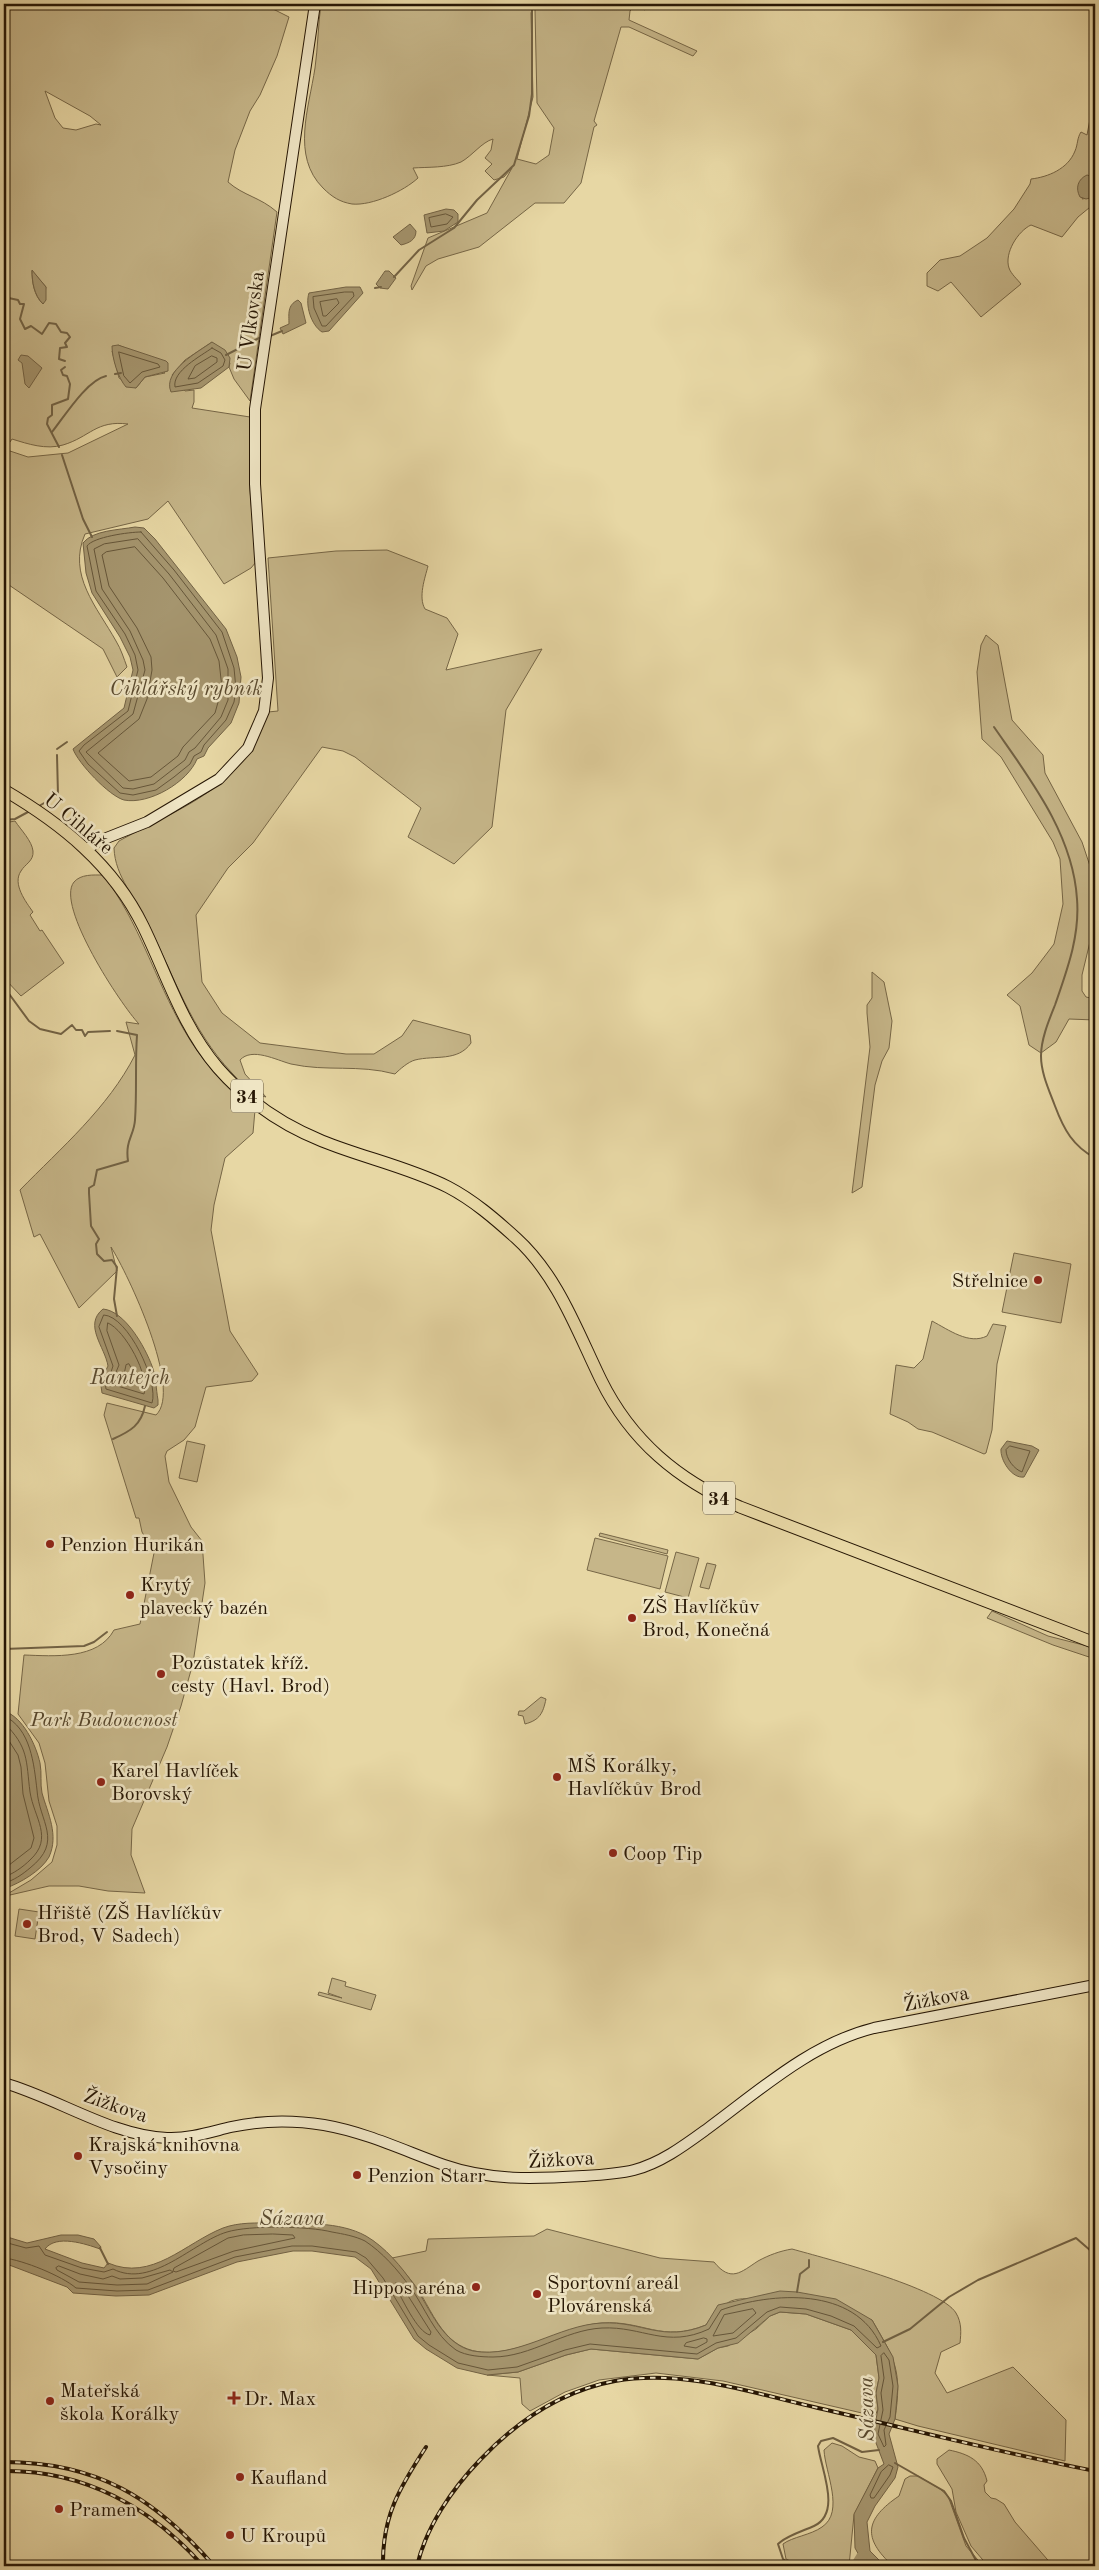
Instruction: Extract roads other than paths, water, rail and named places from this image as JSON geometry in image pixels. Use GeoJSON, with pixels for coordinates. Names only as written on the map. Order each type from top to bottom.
{"type":"FeatureCollection","features":[{"type":"Feature","properties":{"kind":"main road","name":"U Vlkovska"},"geometry":{"type":"LineString","coordinates":[[87,849],[104,839],[147,822],[219,779],[238,761],[252,742],[264,711],[268,684],[267,645],[255,484],[256,409],[315,4]]}},
{"type":"Feature","properties":{"kind":"main road","name":"U Cihláře"},"geometry":{"type":"LineString","coordinates":[[4,790],[50,820],[87,849],[107,871],[129,901],[179,1008],[198,1041],[225,1075],[259,1105],[288,1125],[322,1141],[406,1170],[449,1188],[473,1202],[519,1240],[539,1263],[561,1297],[604,1387],[623,1418],[647,1447],[680,1475],[708,1492],[740,1507],[1095,1643]]}},
{"type":"Feature","properties":{"kind":"main road","name":"Žižkova"},"geometry":{"type":"LineString","coordinates":[[4,2083],[121,2129],[165,2138],[184,2138],[280,2120],[303,2122],[351,2131],[445,2165],[497,2178],[553,2178],[610,2174],[634,2170],[662,2160],[805,2058],[846,2036],[882,2027],[1095,1985]]}},
{"type":"Feature","properties":{"kind":"water"},"geometry":{"type":"Polygon","coordinates":[[[1087,175],[1094,177],[1094,197],[1086,199],[1078,194],[1078,187],[1081,179],[1087,175]]]}},
{"type":"Feature","properties":{"kind":"water"},"geometry":{"type":"Polygon","coordinates":[[[446,209],[454,210],[458,214],[458,222],[444,231],[427,233],[424,215],[446,209]]]}},
{"type":"Feature","properties":{"kind":"water"},"geometry":{"type":"Polygon","coordinates":[[[410,224],[416,231],[415,237],[401,245],[393,237],[410,224]]]}},
{"type":"Feature","properties":{"kind":"water"},"geometry":{"type":"Polygon","coordinates":[[[32,270],[46,287],[46,300],[43,304],[37,297],[34,288],[32,270]]]}},
{"type":"Feature","properties":{"kind":"water"},"geometry":{"type":"Polygon","coordinates":[[[385,271],[389,271],[396,278],[388,289],[380,288],[376,284],[385,271]]]}},
{"type":"Feature","properties":{"kind":"water"},"geometry":{"type":"Polygon","coordinates":[[[346,287],[360,287],[363,293],[329,331],[322,332],[315,325],[310,314],[309,293],[346,287]]]}},
{"type":"Feature","properties":{"kind":"water"},"geometry":{"type":"Polygon","coordinates":[[[298,300],[301,303],[306,323],[283,334],[280,328],[289,324],[290,307],[298,300]]]}},
{"type":"Feature","properties":{"kind":"water"},"geometry":{"type":"Polygon","coordinates":[[[212,342],[225,350],[230,358],[229,367],[201,388],[171,392],[170,384],[176,370],[212,342]]]}},
{"type":"Feature","properties":{"kind":"water"},"geometry":{"type":"Polygon","coordinates":[[[118,345],[166,361],[168,363],[168,371],[145,377],[136,388],[126,387],[118,373],[113,356],[112,346],[118,345]]]}},
{"type":"Feature","properties":{"kind":"water"},"geometry":{"type":"Polygon","coordinates":[[[21,355],[28,356],[42,368],[29,388],[25,384],[22,363],[18,360],[21,355]]]}},
{"type":"Feature","properties":{"kind":"water","name":"Cihlářský rybník"},"geometry":{"type":"Polygon","coordinates":[[[135,527],[144,528],[155,539],[226,629],[237,657],[241,677],[239,703],[231,723],[208,748],[204,756],[197,759],[185,776],[167,790],[145,799],[134,801],[124,800],[110,792],[81,762],[73,749],[124,708],[133,670],[130,657],[120,637],[92,593],[86,573],[83,543],[93,535],[135,527]]]}},
{"type":"Feature","properties":{"kind":"water","name":"Rantejch"},"geometry":{"type":"Polygon","coordinates":[[[103,1309],[119,1316],[133,1331],[144,1349],[155,1378],[158,1405],[154,1408],[102,1393],[99,1372],[106,1370],[108,1366],[97,1336],[95,1322],[97,1315],[103,1309]]]}},
{"type":"Feature","properties":{"kind":"water"},"geometry":{"type":"Polygon","coordinates":[[[1007,1441],[1032,1446],[1039,1450],[1024,1477],[1011,1472],[1002,1458],[1001,1449],[1007,1441]]]}},
{"type":"Feature","properties":{"kind":"water"},"geometry":{"type":"Polygon","coordinates":[[[4,1711],[11,1714],[23,1725],[35,1748],[41,1767],[42,1793],[53,1833],[52,1849],[49,1857],[41,1867],[24,1880],[6,1888],[4,1888],[4,1711]]]}},
{"type":"Feature","properties":{"kind":"water"},"geometry":{"type":"Polygon","coordinates":[[[254,2223],[308,2224],[344,2228],[355,2231],[373,2241],[393,2258],[404,2271],[445,2333],[462,2347],[473,2351],[490,2352],[506,2350],[570,2329],[602,2323],[616,2323],[665,2332],[691,2330],[706,2325],[718,2305],[780,2291],[836,2299],[872,2320],[893,2357],[898,2386],[895,2419],[889,2434],[898,2467],[895,2478],[875,2506],[867,2522],[870,2551],[885,2566],[865,2566],[855,2548],[854,2514],[878,2468],[884,2464],[873,2435],[878,2409],[876,2393],[879,2378],[876,2355],[851,2330],[806,2314],[780,2312],[770,2316],[738,2343],[718,2348],[698,2359],[591,2349],[566,2355],[518,2372],[487,2375],[457,2368],[426,2349],[414,2339],[371,2269],[355,2257],[312,2251],[293,2251],[237,2262],[149,2295],[116,2296],[73,2293],[67,2287],[4,2263],[4,2236],[27,2243],[61,2235],[78,2235],[94,2239],[101,2247],[100,2249],[64,2241],[50,2244],[45,2249],[82,2263],[104,2268],[108,2263],[124,2268],[139,2268],[168,2258],[229,2226],[254,2223]]]}},
{"type":"Feature","properties":{"kind":"waterway"},"geometry":{"type":"LineString","coordinates":[[394,277],[419,250],[454,228],[477,200],[514,165],[529,116],[532,94],[532,8],[535,4]]}},
{"type":"Feature","properties":{"kind":"waterway"},"geometry":{"type":"LineString","coordinates":[[4,247],[6,255],[4,259]]}},
{"type":"Feature","properties":{"kind":"waterway"},"geometry":{"type":"LineString","coordinates":[[375,288],[381,287]]}},
{"type":"Feature","properties":{"kind":"waterway"},"geometry":{"type":"LineString","coordinates":[[4,297],[18,300],[20,304],[24,304],[20,319],[25,329],[31,326],[42,334],[49,323],[56,324],[61,332],[67,333],[70,337],[65,343],[67,347],[60,348],[59,359],[65,361]]}},
{"type":"Feature","properties":{"kind":"waterway"},"geometry":{"type":"LineString","coordinates":[[270,336],[282,331]]}},
{"type":"Feature","properties":{"kind":"waterway"},"geometry":{"type":"LineString","coordinates":[[226,355],[261,337]]}},
{"type":"Feature","properties":{"kind":"waterway"},"geometry":{"type":"LineString","coordinates":[[59,447],[47,424],[48,418],[52,415],[52,405],[68,399],[70,384],[67,376],[63,375],[61,370],[65,367]]}},
{"type":"Feature","properties":{"kind":"waterway"},"geometry":{"type":"LineString","coordinates":[[115,374],[121,373]]}},
{"type":"Feature","properties":{"kind":"waterway"},"geometry":{"type":"LineString","coordinates":[[52,432],[91,384],[106,376]]}},
{"type":"Feature","properties":{"kind":"waterway"},"geometry":{"type":"LineString","coordinates":[[62,455],[83,519],[92,537]]}},
{"type":"Feature","properties":{"kind":"waterway"},"geometry":{"type":"LineString","coordinates":[[994,727],[1048,808],[1067,852],[1074,875],[1077,899],[1075,940],[1064,979],[1044,1036],[1041,1062],[1048,1088],[1066,1130],[1075,1143],[1095,1158]]}},
{"type":"Feature","properties":{"kind":"waterway"},"geometry":{"type":"LineString","coordinates":[[57,749],[67,742]]}},
{"type":"Feature","properties":{"kind":"waterway"},"geometry":{"type":"LineString","coordinates":[[39,806],[58,795],[57,755]]}},
{"type":"Feature","properties":{"kind":"waterway"},"geometry":{"type":"LineString","coordinates":[[4,820],[15,819],[28,812]]}},
{"type":"Feature","properties":{"kind":"waterway"},"geometry":{"type":"LineString","coordinates":[[4,987],[29,1021],[40,1029],[61,1034],[72,1025],[76,1030],[82,1030],[85,1036],[88,1032],[110,1031]]}},
{"type":"Feature","properties":{"kind":"waterway"},"geometry":{"type":"LineString","coordinates":[[117,1031],[137,1035],[135,1120],[128,1148],[128,1161],[97,1170],[94,1185],[89,1188],[91,1226],[99,1239],[96,1244],[97,1254],[104,1261],[112,1260],[117,1267],[114,1299],[117,1316]]}},
{"type":"Feature","properties":{"kind":"waterway"},"geometry":{"type":"LineString","coordinates":[[113,1439],[138,1423],[145,1406]]}},
{"type":"Feature","properties":{"kind":"waterway"},"geometry":{"type":"LineString","coordinates":[[4,1649],[84,1646],[94,1642],[107,1632]]}},
{"type":"Feature","properties":{"kind":"waterway"},"geometry":{"type":"LineString","coordinates":[[883,2342],[910,2329],[949,2297],[978,2280],[1076,2238],[1091,2251],[1095,2249]]}},
{"type":"Feature","properties":{"kind":"waterway"},"geometry":{"type":"LineString","coordinates":[[100,2248],[108,2264]]}},
{"type":"Feature","properties":{"kind":"waterway"},"geometry":{"type":"LineString","coordinates":[[797,2292],[800,2274],[809,2267],[809,2260]]}},
{"type":"Feature","properties":{"kind":"waterway","name":"Sázava"},"geometry":{"type":"LineString","coordinates":[[794,2566],[783,2559],[778,2544],[790,2536],[814,2526],[822,2520],[827,2511],[828,2490],[818,2446],[821,2441],[833,2438],[862,2452],[879,2450]]}},
{"type":"Feature","properties":{"kind":"waterway"},"geometry":{"type":"LineString","coordinates":[[895,2463],[944,2491],[951,2501],[964,2538],[979,2566]]}},
{"type":"Feature","properties":{"kind":"waterway"},"geometry":{"type":"LineString","coordinates":[[856,2566],[862,2556]]}},
{"type":"Feature","properties":{"kind":"railway"},"geometry":{"type":"LineString","coordinates":[[417,2566],[421,2551],[441,2509],[470,2471],[494,2446],[525,2421],[558,2400],[576,2392],[615,2381],[666,2378],[718,2384],[991,2449],[1095,2471]]}},
{"type":"Feature","properties":{"kind":"railway"},"geometry":{"type":"LineString","coordinates":[[383,2566],[383,2548],[389,2517],[394,2503],[408,2475],[426,2447]]}},
{"type":"Feature","properties":{"kind":"railway"},"geometry":{"type":"LineString","coordinates":[[4,2462],[37,2464],[68,2469],[96,2477],[122,2488],[146,2503],[169,2521],[214,2566]]}},
{"type":"Feature","properties":{"kind":"railway"},"geometry":{"type":"LineString","coordinates":[[4,2471],[33,2472],[62,2477],[114,2496],[161,2526],[203,2566]]}},
{"type":"Feature","properties":{"kind":"place","name":"Střelnice"},"geometry":{"type":"Point","coordinates":[1038,1280]}},
{"type":"Feature","properties":{"kind":"place","name":"Penzion Hurikán"},"geometry":{"type":"Point","coordinates":[50,1544]}},
{"type":"Feature","properties":{"kind":"place","name":"Krytý plavecký bazén"},"geometry":{"type":"Point","coordinates":[130,1595]}},
{"type":"Feature","properties":{"kind":"place","name":"ZŠ Havlíčkův Brod, Konečná"},"geometry":{"type":"Point","coordinates":[632,1618]}},
{"type":"Feature","properties":{"kind":"place","name":"Pozůstatek kříž. cesty (Havl. Brod)"},"geometry":{"type":"Point","coordinates":[161,1674]}},
{"type":"Feature","properties":{"kind":"place","name":"MŠ Korálky, Havlíčkův Brod"},"geometry":{"type":"Point","coordinates":[557,1777]}},
{"type":"Feature","properties":{"kind":"place","name":"Karel Havlíček Borovský"},"geometry":{"type":"Point","coordinates":[101,1782]}},
{"type":"Feature","properties":{"kind":"place","name":"Coop Tip"},"geometry":{"type":"Point","coordinates":[613,1853]}},
{"type":"Feature","properties":{"kind":"place","name":"Hřiště (ZŠ Havlíčkův Brod, V Sadech)"},"geometry":{"type":"Point","coordinates":[27,1924]}},
{"type":"Feature","properties":{"kind":"place","name":"Krajská knihovna Vysočiny"},"geometry":{"type":"Point","coordinates":[78,2156]}},
{"type":"Feature","properties":{"kind":"place","name":"Penzion Starr"},"geometry":{"type":"Point","coordinates":[357,2175]}},
{"type":"Feature","properties":{"kind":"place","name":"Hippos aréna"},"geometry":{"type":"Point","coordinates":[476,2287]}},
{"type":"Feature","properties":{"kind":"place","name":"Sportovní areál Plovárenská"},"geometry":{"type":"Point","coordinates":[537,2294]}},
{"type":"Feature","properties":{"kind":"place","name":"Dr. Max"},"geometry":{"type":"Point","coordinates":[234,2398]}},
{"type":"Feature","properties":{"kind":"place","name":"Mateřská škola Korálky"},"geometry":{"type":"Point","coordinates":[50,2401]}},
{"type":"Feature","properties":{"kind":"place","name":"Kaufland"},"geometry":{"type":"Point","coordinates":[240,2477]}},
{"type":"Feature","properties":{"kind":"place","name":"Pramen"},"geometry":{"type":"Point","coordinates":[59,2509]}},
{"type":"Feature","properties":{"kind":"place","name":"U Kroupů"},"geometry":{"type":"Point","coordinates":[230,2535]}},
{"type":"Feature","properties":{"kind":"park label","name":"Park Budoucnost"},"geometry":{"type":"Point","coordinates":[104,1719]}}]}
